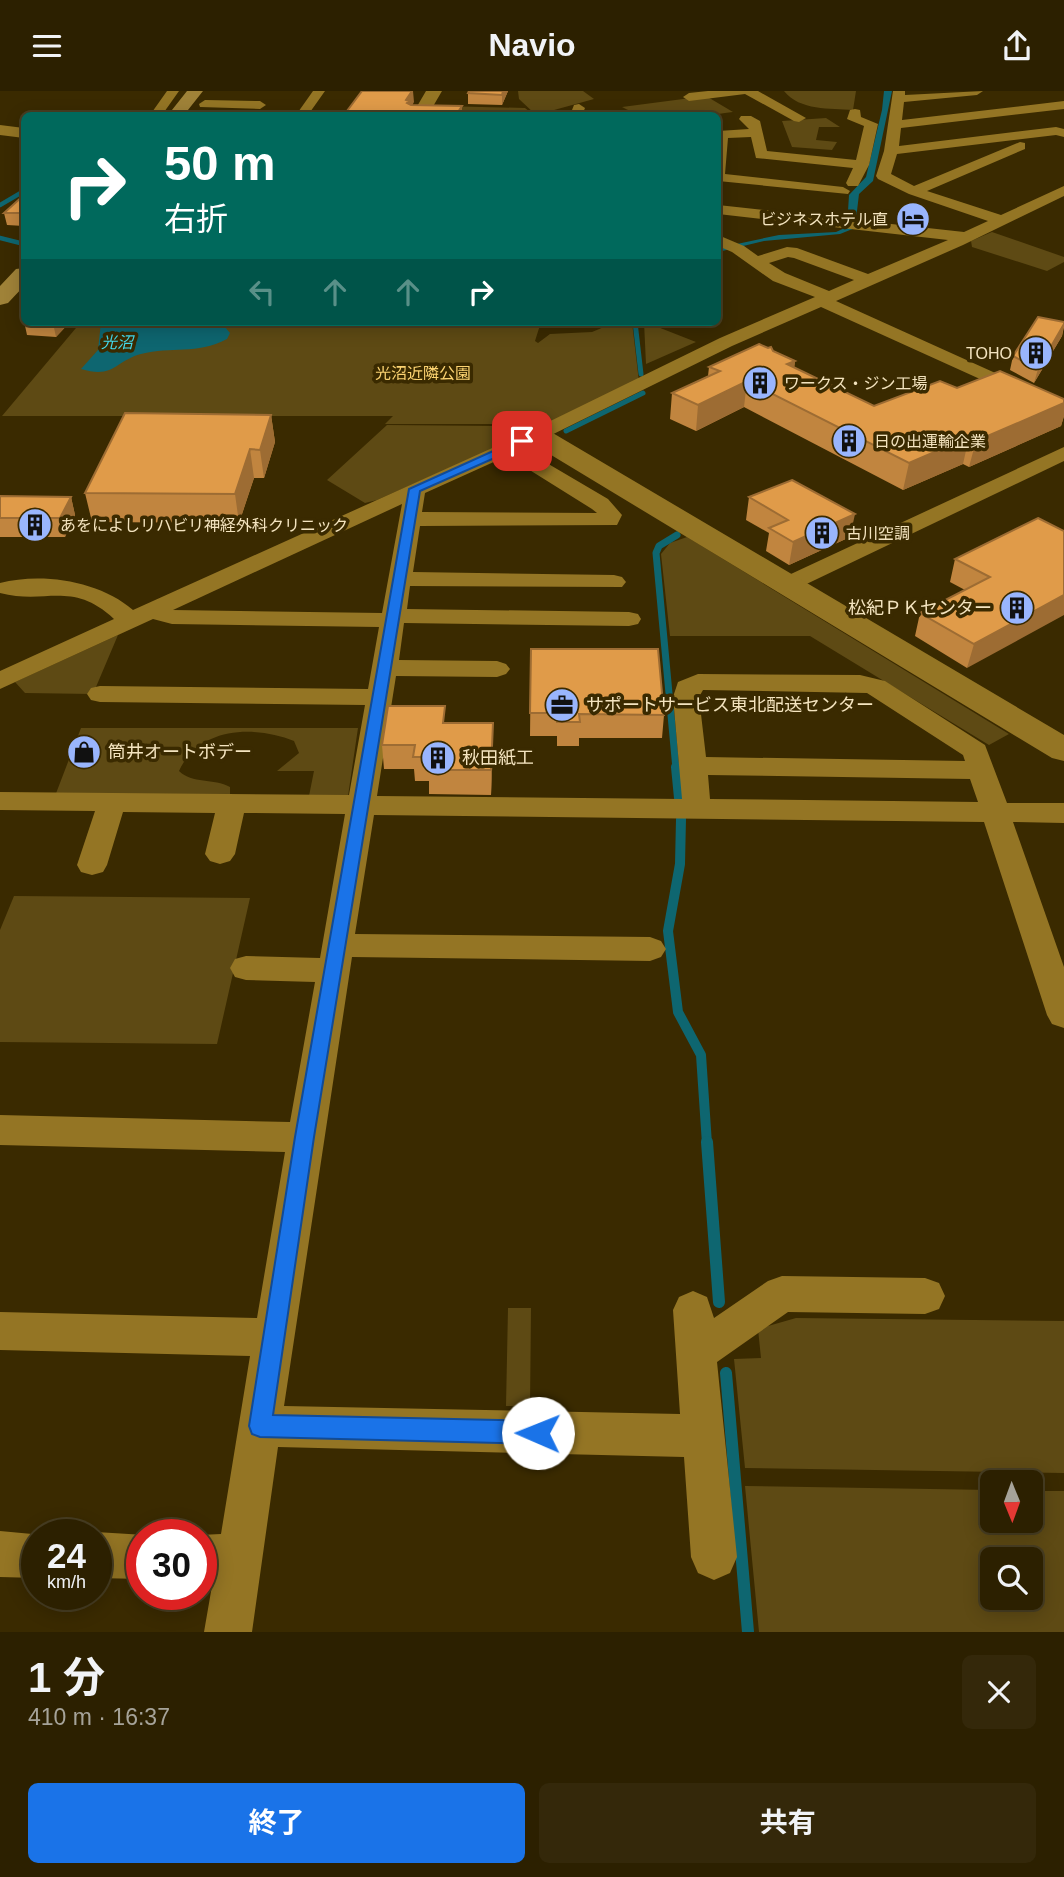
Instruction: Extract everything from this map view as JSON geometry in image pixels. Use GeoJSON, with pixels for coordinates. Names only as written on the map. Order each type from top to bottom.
{"type":"FeatureCollection","features":[{"type":"Feature","properties":{"kind":"highway"},"geometry":{"type":"LineString","coordinates":[[180,112],[200,97]]}},
{"type":"Feature","properties":{"kind":"highway"},"geometry":{"type":"LineString","coordinates":[[0,298],[21,277]]}},
{"type":"Feature","properties":{"kind":"street"},"geometry":{"type":"LineString","coordinates":[[158,112],[173,91]]}},
{"type":"Feature","properties":{"kind":"street"},"geometry":{"type":"LineString","coordinates":[[200,97],[216,91]]}},
{"type":"Feature","properties":{"kind":"street"},"geometry":{"type":"LineString","coordinates":[[304,112],[319,91]]}},
{"type":"Feature","properties":{"kind":"street"},"geometry":{"type":"LineString","coordinates":[[422,112],[434,91]]}},
{"type":"Feature","properties":{"kind":"street"},"geometry":{"type":"LineString","coordinates":[[689,97],[741,91]]}},
{"type":"Feature","properties":{"kind":"street"},"geometry":{"type":"LineString","coordinates":[[749,91],[799,118]]}},
{"type":"Feature","properties":{"kind":"street"},"geometry":{"type":"LineString","coordinates":[[977,91],[899,95],[891,151],[883,176],[914,191],[1002,220]]}},
{"type":"Feature","properties":{"kind":"street"},"geometry":{"type":"LineString","coordinates":[[200,97],[260,105]]}},
{"type":"Feature","properties":{"kind":"street"},"geometry":{"type":"LineString","coordinates":[[894,125],[1064,105]]}},
{"type":"Feature","properties":{"kind":"street"},"geometry":{"type":"LineString","coordinates":[[721,177],[843,191],[856,180],[871,124],[854,119],[855,113]]}},
{"type":"Feature","properties":{"kind":"street"},"geometry":{"type":"LineString","coordinates":[[736,114],[755,124],[761,155],[862,165]]}},
{"type":"Feature","properties":{"kind":"street"},"geometry":{"type":"LineString","coordinates":[[0,130],[21,133]]}},
{"type":"Feature","properties":{"kind":"street"},"geometry":{"type":"LineString","coordinates":[[891,151],[1061,131]]}},
{"type":"Feature","properties":{"kind":"street"},"geometry":{"type":"LineString","coordinates":[[914,191],[1061,131]]}},
{"type":"Feature","properties":{"kind":"street"},"geometry":{"type":"LineString","coordinates":[[721,145],[722,134],[757,133]]}},
{"type":"Feature","properties":{"kind":"street"},"geometry":{"type":"LineString","coordinates":[[991,139],[1020,146]]}},
{"type":"Feature","properties":{"kind":"street"},"geometry":{"type":"LineString","coordinates":[[0,681],[537,435],[726,342],[966,237],[1064,190]]}},
{"type":"Feature","properties":{"kind":"street"},"geometry":{"type":"LineString","coordinates":[[843,191],[845,224]]}},
{"type":"Feature","properties":{"kind":"street"},"geometry":{"type":"LineString","coordinates":[[721,210],[747,219],[845,224],[966,237]]}},
{"type":"Feature","properties":{"kind":"street"},"geometry":{"type":"LineString","coordinates":[[727,244],[779,277],[1064,411]]}},
{"type":"Feature","properties":{"kind":"street"},"geometry":{"type":"LineString","coordinates":[[761,260],[787,252],[797,253],[869,280]]}},
{"type":"Feature","properties":{"kind":"street"},"geometry":{"type":"LineString","coordinates":[[537,435],[1064,750]]}},
{"type":"Feature","properties":{"kind":"street"},"geometry":{"type":"LineString","coordinates":[[410,519],[608,520],[611,515],[600,504],[508,448]]}},
{"type":"Feature","properties":{"kind":"street"},"geometry":{"type":"LineString","coordinates":[[786,585],[1064,453]]}},
{"type":"Feature","properties":{"kind":"street"},"geometry":{"type":"LineString","coordinates":[[228,1632],[221,1557],[260,1426],[305,1137],[415,489]]}},
{"type":"Feature","properties":{"kind":"street"},"geometry":{"type":"LineString","coordinates":[[400,579],[614,582]]}},
{"type":"Feature","properties":{"kind":"street"},"geometry":{"type":"LineString","coordinates":[[7,588],[85,592],[102,597],[141,616],[629,619]]}},
{"type":"Feature","properties":{"kind":"street"},"geometry":{"type":"LineString","coordinates":[[384,669],[497,669]]}},
{"type":"Feature","properties":{"kind":"street"},"geometry":{"type":"LineString","coordinates":[[697,809],[687,688],[698,682],[860,683],[876,687],[975,751],[1064,1016]]}},
{"type":"Feature","properties":{"kind":"street"},"geometry":{"type":"LineString","coordinates":[[100,694],[379,698]]}},
{"type":"Feature","properties":{"kind":"street"},"geometry":{"type":"LineString","coordinates":[[693,766],[982,770]]}},
{"type":"Feature","properties":{"kind":"street"},"geometry":{"type":"LineString","coordinates":[[0,801],[1064,813]]}},
{"type":"Feature","properties":{"kind":"street"},"geometry":{"type":"LineString","coordinates":[[92,865],[112,802]]}},
{"type":"Feature","properties":{"kind":"street"},"geometry":{"type":"LineString","coordinates":[[220,854],[232,803]]}},
{"type":"Feature","properties":{"kind":"street"},"geometry":{"type":"LineString","coordinates":[[246,968],[336,958],[650,949]]}},
{"type":"Feature","properties":{"kind":"street"},"geometry":{"type":"LineString","coordinates":[[0,1130],[305,1137]]}},
{"type":"Feature","properties":{"kind":"street"},"geometry":{"type":"LineString","coordinates":[[696,1353],[782,1294],[925,1296]]}},
{"type":"Feature","properties":{"kind":"street"},"geometry":{"type":"LineString","coordinates":[[693,1310],[714,1557]]}},
{"type":"Feature","properties":{"kind":"street"},"geometry":{"type":"LineString","coordinates":[[0,1331],[274,1338]]}},
{"type":"Feature","properties":{"kind":"street"},"geometry":{"type":"LineString","coordinates":[[260,1426],[704,1436]]}},
{"type":"Feature","properties":{"kind":"street"},"geometry":{"type":"LineString","coordinates":[[0,1554],[21,1555]]}},
{"type":"Feature","properties":{"kind":"green space"},"geometry":{"type":"Polygon","coordinates":[[[518,91],[583,91],[594,99],[547,112],[533,112],[519,99],[518,91]]]}},
{"type":"Feature","properties":{"kind":"green space"},"geometry":{"type":"Polygon","coordinates":[[[784,91],[856,91],[853,110],[807,105],[798,102],[784,91]]]}},
{"type":"Feature","properties":{"kind":"green space"},"geometry":{"type":"Polygon","coordinates":[[[706,96],[733,112],[633,112],[622,107],[706,96]]]}},
{"type":"Feature","properties":{"kind":"green space"},"geometry":{"type":"Polygon","coordinates":[[[443,106],[525,108],[530,112],[438,112],[443,106]]]}},
{"type":"Feature","properties":{"kind":"green space"},"geometry":{"type":"Polygon","coordinates":[[[826,118],[840,127],[819,127],[816,140],[837,142],[832,150],[792,147],[782,121],[826,118]]]}},
{"type":"Feature","properties":{"kind":"green space"},"geometry":{"type":"Polygon","coordinates":[[[992,232],[1064,257],[1064,262],[1047,271],[972,247],[971,241],[992,232]]]}},
{"type":"Feature","properties":{"kind":"green space","name":"光沼近隣公園"},"geometry":{"type":"Polygon","coordinates":[[[78,326],[540,326],[535,341],[538,343],[550,334],[592,332],[606,326],[632,326],[639,382],[530,433],[500,424],[385,424],[393,416],[2,416],[78,326]]]}},
{"type":"Feature","properties":{"kind":"green space"},"geometry":{"type":"Polygon","coordinates":[[[644,326],[655,326],[696,342],[646,364],[644,326]]]}},
{"type":"Feature","properties":{"kind":"green space"},"geometry":{"type":"Polygon","coordinates":[[[387,425],[496,426],[526,434],[365,503],[327,480],[387,425]]]}},
{"type":"Feature","properties":{"kind":"green space"},"geometry":{"type":"Polygon","coordinates":[[[687,537],[1009,734],[989,745],[810,636],[670,636],[661,554],[670,543],[687,537]]]}},
{"type":"Feature","properties":{"kind":"green space"},"geometry":{"type":"Polygon","coordinates":[[[118,635],[93,694],[25,693],[15,682],[118,635]]]}},
{"type":"Feature","properties":{"kind":"green space"},"geometry":{"type":"Polygon","coordinates":[[[81,728],[358,728],[348,796],[309,796],[314,771],[277,771],[299,753],[294,741],[245,732],[229,733],[200,745],[188,756],[179,771],[190,778],[224,784],[230,787],[230,795],[55,796],[81,728]]]}},
{"type":"Feature","properties":{"kind":"green space"},"geometry":{"type":"Polygon","coordinates":[[[14,896],[250,898],[217,1044],[0,1042],[0,930],[14,896]]]}},
{"type":"Feature","properties":{"kind":"green space"},"geometry":{"type":"Polygon","coordinates":[[[508,1308],[531,1308],[530,1406],[506,1406],[508,1308]]]}},
{"type":"Feature","properties":{"kind":"green space"},"geometry":{"type":"Polygon","coordinates":[[[796,1318],[1064,1321],[1064,1473],[1043,1473],[1043,1470],[980,1472],[745,1468],[734,1359],[761,1358],[758,1329],[796,1318]]]}},
{"type":"Feature","properties":{"kind":"green space"},"geometry":{"type":"Polygon","coordinates":[[[745,1486],[980,1490],[980,1533],[1043,1533],[1043,1491],[1064,1491],[1064,1632],[759,1632],[745,1486]]]}},
{"type":"Feature","properties":{"kind":"water"},"geometry":{"type":"Polygon","coordinates":[[[884,91],[892,91],[873,181],[859,194],[855,228],[840,234],[764,241],[721,251],[721,247],[779,235],[836,232],[847,227],[849,195],[866,177],[884,91]]]}},
{"type":"Feature","properties":{"kind":"water","name":"光沼"},"geometry":{"type":"Polygon","coordinates":[[[101,326],[225,326],[230,333],[227,339],[205,347],[141,354],[101,372],[81,369],[98,350],[101,326]]]}},
{"type":"Feature","properties":{"kind":"building"},"geometry":{"type":"Polygon","coordinates":[[[362,91],[412,91],[406,100],[411,105],[462,106],[458,112],[346,112],[362,91]]]}},
{"type":"Feature","properties":{"kind":"building"},"geometry":{"type":"Polygon","coordinates":[[[503,91],[502,95],[468,93],[503,91]]]}},
{"type":"Feature","properties":{"kind":"building"},"geometry":{"type":"Polygon","coordinates":[[[21,198],[21,213],[4,213],[21,198]]]}},
{"type":"Feature","properties":{"kind":"building","name":"TOHO"},"geometry":{"type":"Polygon","coordinates":[[[1038,317],[1064,324],[1038,369],[1013,356],[1038,317]]]}},
{"type":"Feature","properties":{"kind":"building"},"geometry":{"type":"Polygon","coordinates":[[[759,344],[771,347],[773,351],[795,361],[787,364],[874,406],[940,381],[957,388],[1000,371],[1064,399],[1064,403],[976,441],[969,437],[909,463],[747,381],[698,405],[672,393],[720,371],[709,367],[759,344]]]}},
{"type":"Feature","properties":{"kind":"building"},"geometry":{"type":"Polygon","coordinates":[[[125,413],[271,415],[260,450],[250,449],[235,494],[85,493],[125,413]]]}},
{"type":"Feature","properties":{"kind":"building"},"geometry":{"type":"Polygon","coordinates":[[[792,480],[855,514],[793,542],[769,528],[788,520],[749,497],[792,480]]]}},
{"type":"Feature","properties":{"kind":"building"},"geometry":{"type":"Polygon","coordinates":[[[0,496],[71,497],[60,518],[0,518],[0,496]]]}},
{"type":"Feature","properties":{"kind":"building","name":"松紀ＰＫセンター"},"geometry":{"type":"Polygon","coordinates":[[[1038,518],[1064,531],[1064,595],[974,644],[920,613],[990,577],[955,559],[1038,518]]]}},
{"type":"Feature","properties":{"kind":"building"},"geometry":{"type":"Polygon","coordinates":[[[531,649],[658,649],[664,715],[579,714],[580,722],[557,722],[557,713],[530,713],[531,649]]]}},
{"type":"Feature","properties":{"kind":"building"},"geometry":{"type":"Polygon","coordinates":[[[388,706],[445,706],[443,723],[493,723],[491,770],[428,770],[429,757],[413,757],[415,745],[382,745],[388,706]]]}},
{"type":"Feature","properties":{"kind":"waterway"},"geometry":{"type":"LineString","coordinates":[[0,205],[21,193]]}},
{"type":"Feature","properties":{"kind":"waterway"},"geometry":{"type":"LineString","coordinates":[[0,238],[21,243]]}},
{"type":"Feature","properties":{"kind":"waterway"},"geometry":{"type":"LineString","coordinates":[[635,326],[641,374]]}},
{"type":"Feature","properties":{"kind":"waterway"},"geometry":{"type":"LineString","coordinates":[[566,431],[643,393]]}},
{"type":"Feature","properties":{"kind":"waterway"},"geometry":{"type":"LineString","coordinates":[[676,769],[656,553],[659,546],[677,535]]}},
{"type":"Feature","properties":{"kind":"waterway"},"geometry":{"type":"LineString","coordinates":[[676,767],[679,798]]}},
{"type":"Feature","properties":{"kind":"waterway"},"geometry":{"type":"LineString","coordinates":[[681,819],[680,864],[668,931],[678,1012],[701,1055],[707,1144]]}},
{"type":"Feature","properties":{"kind":"waterway"},"geometry":{"type":"LineString","coordinates":[[707,1142],[719,1302]]}},
{"type":"Feature","properties":{"kind":"waterway"},"geometry":{"type":"LineString","coordinates":[[726,1373],[748,1632]]}},
{"type":"Feature","properties":{"kind":"place","name":"ビジネスホテル直"},"geometry":{"type":"Point","coordinates":[913,219]}},
{"type":"Feature","properties":{"kind":"place","name":"TOHO"},"geometry":{"type":"Point","coordinates":[1036,353]}},
{"type":"Feature","properties":{"kind":"place","name":"ワークス・ジン工場"},"geometry":{"type":"Point","coordinates":[760,383]}},
{"type":"Feature","properties":{"kind":"place","name":"日の出運輸企業"},"geometry":{"type":"Point","coordinates":[849,441]}},
{"type":"Feature","properties":{"kind":"place","name":"あをによしリハビリ神経外科クリニック"},"geometry":{"type":"Point","coordinates":[35,525]}},
{"type":"Feature","properties":{"kind":"place","name":"古川空調"},"geometry":{"type":"Point","coordinates":[822,533]}},
{"type":"Feature","properties":{"kind":"place","name":"松紀ＰＫセンター"},"geometry":{"type":"Point","coordinates":[1017,608]}},
{"type":"Feature","properties":{"kind":"place","name":"サポートサービス東北配送センター"},"geometry":{"type":"Point","coordinates":[562,705]}},
{"type":"Feature","properties":{"kind":"place","name":"筒井オートボデー"},"geometry":{"type":"Point","coordinates":[84,752]}},
{"type":"Feature","properties":{"kind":"place","name":"秋田紙工"},"geometry":{"type":"Point","coordinates":[438,758]}},
{"type":"Feature","properties":{"kind":"route"},"geometry":{"type":"LineString","coordinates":[[522,441],[415,489],[305,1137],[260,1426],[538,1433]]}}]}
